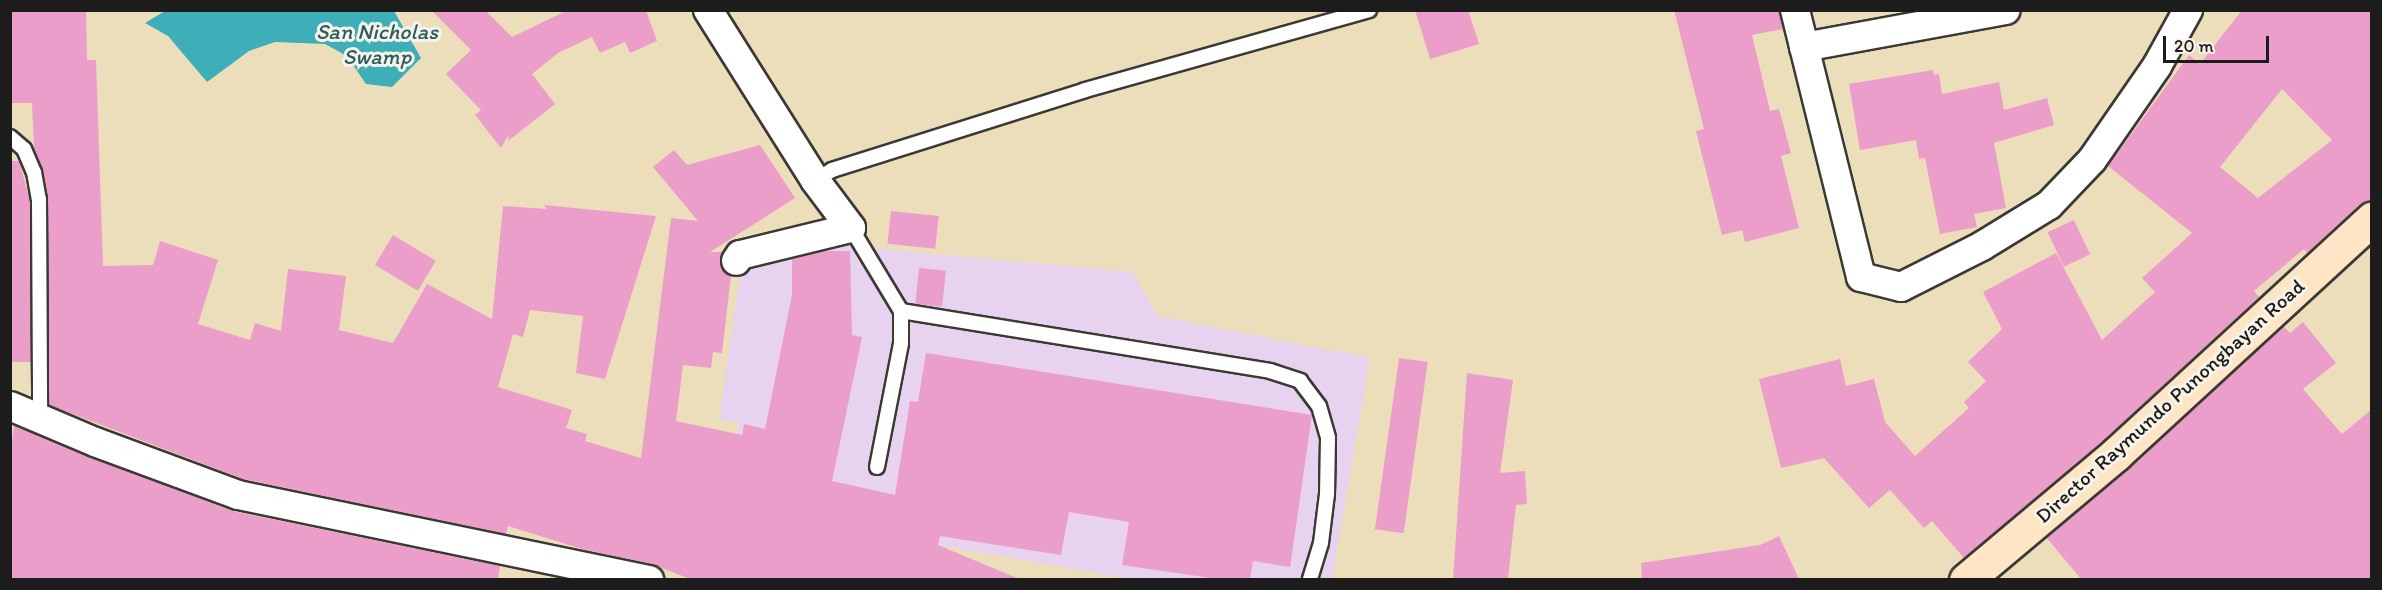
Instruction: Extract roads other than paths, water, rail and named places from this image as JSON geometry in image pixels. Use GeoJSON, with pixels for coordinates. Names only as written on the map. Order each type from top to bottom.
{"type":"FeatureCollection","features":[{"type":"Feature","properties":{"kind":"street"},"geometry":{"type":"LineString","coordinates":[[708,10],[815,180],[851,228],[740,255],[736,261]]}},
{"type":"Feature","properties":{"kind":"street"},"geometry":{"type":"LineString","coordinates":[[1795,10],[1862,277],[1901,287],[1982,246],[2049,205],[2092,160],[2157,66],[2188,10]]}},
{"type":"Feature","properties":{"kind":"street"},"geometry":{"type":"LineString","coordinates":[[1804,47],[2006,10]]}},
{"type":"Feature","properties":{"kind":"street","name":"Director Raymundo Punongbayan Road"},"geometry":{"type":"LineString","coordinates":[[1966,579],[2115,454],[2372,219]]}},
{"type":"Feature","properties":{"kind":"street"},"geometry":{"type":"LineString","coordinates":[[10,406],[95,442],[238,495],[561,570],[649,579]]}},
{"type":"Feature","properties":{"kind":"lane"},"geometry":{"type":"LineString","coordinates":[[815,180],[832,170],[1085,90],[1370,10]]}},
{"type":"Feature","properties":{"kind":"lane"},"geometry":{"type":"LineString","coordinates":[[10,137],[24,149],[39,199],[40,420]]}},
{"type":"Feature","properties":{"kind":"lane"},"geometry":{"type":"LineString","coordinates":[[851,228],[901,311],[901,343],[877,467]]}},
{"type":"Feature","properties":{"kind":"lane"},"geometry":{"type":"LineString","coordinates":[[901,311],[1054,339],[1270,371],[1300,381],[1319,406],[1328,438],[1321,543],[1310,579]]}},
{"type":"Feature","properties":{"kind":"water","name":"San Nicholas Swamp"},"geometry":{"type":"Polygon","coordinates":[[[165,11],[394,11],[421,58],[392,87],[366,84],[347,56],[325,44],[275,42],[249,51],[207,82],[168,36],[145,23],[165,11]]]}}]}
